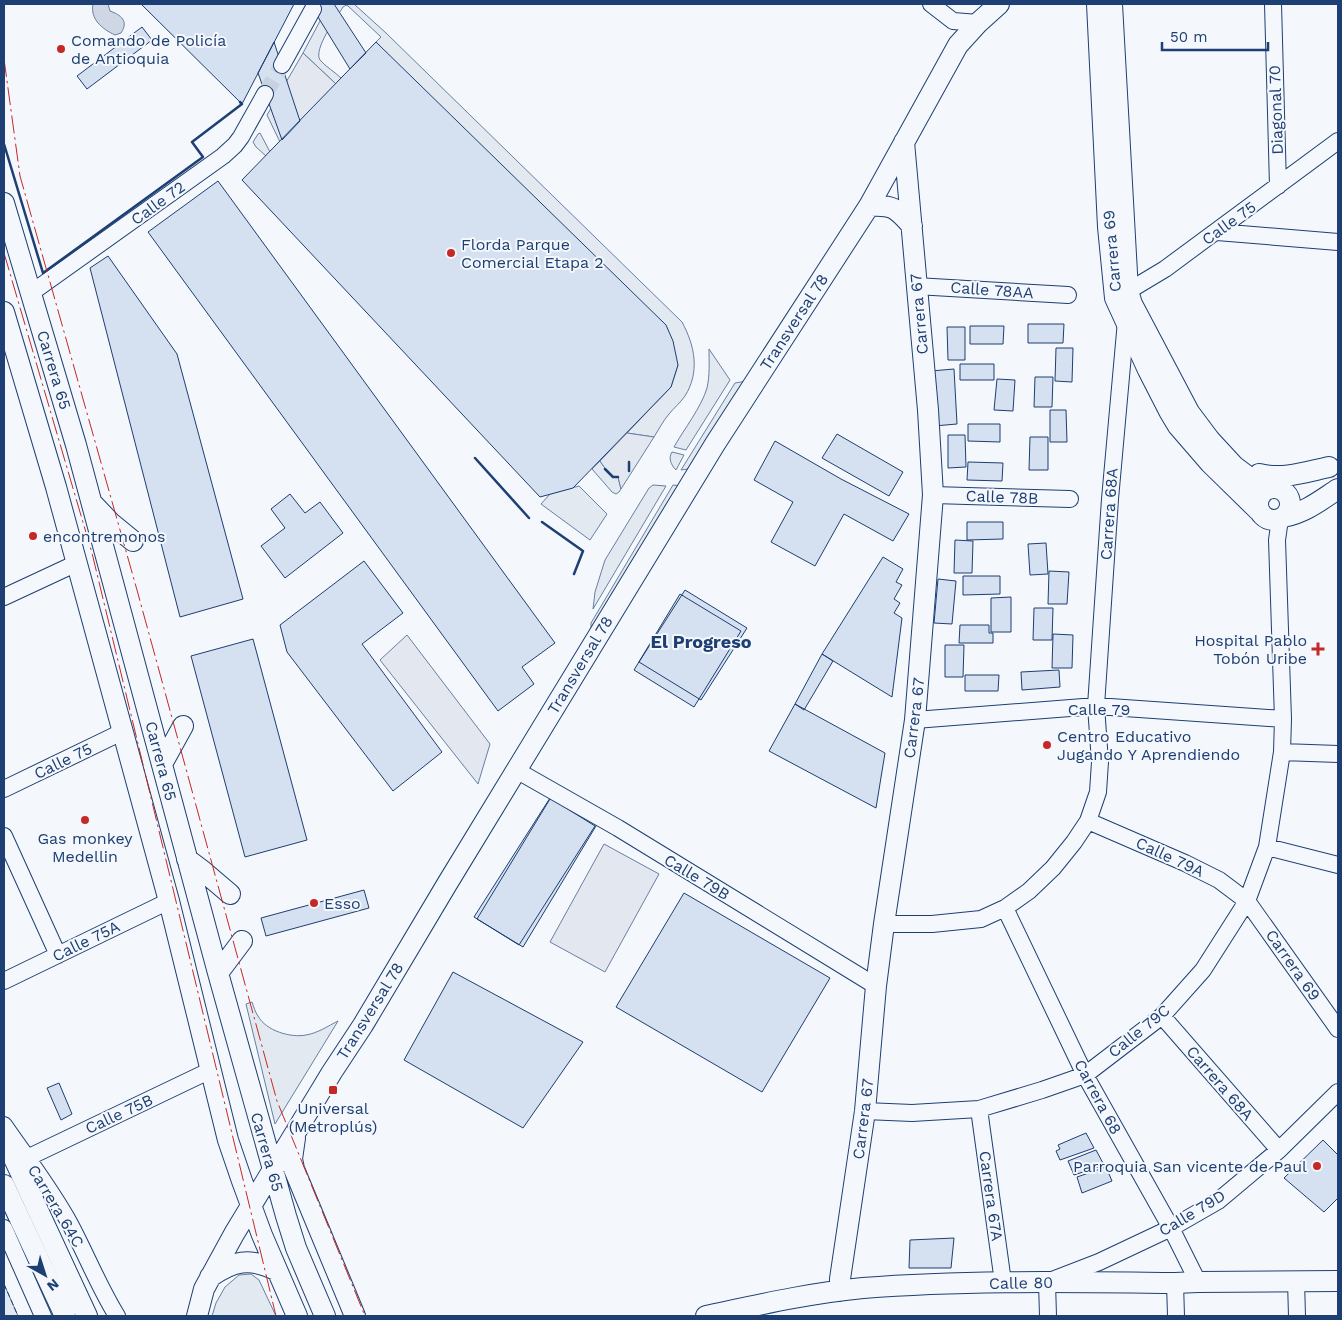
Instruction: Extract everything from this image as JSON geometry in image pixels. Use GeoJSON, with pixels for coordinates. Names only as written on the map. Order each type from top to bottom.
{"type":"FeatureCollection","features":[{"type":"Feature","properties":{"kind":"main road","name":"Transversal 78"},"geometry":{"type":"LineString","coordinates":[[198,1316],[201,1299],[210,1277],[251,1206],[363,1025],[715,444],[869,206],[958,45],[978,22],[999,4]]}},
{"type":"Feature","properties":{"kind":"main road","name":"Carrera 69"},"geometry":{"type":"LineString","coordinates":[[1097,4],[1108,227],[1126,321],[1148,370],[1178,426],[1210,463],[1272,516]]}},
{"type":"Feature","properties":{"kind":"main road","name":"Carrera 69"},"geometry":{"type":"LineString","coordinates":[[1112,4],[1122,295],[1132,304],[1189,412],[1210,440],[1234,466],[1250,478],[1276,489]]}},
{"type":"Feature","properties":{"kind":"main road","name":"Carrera 67"},"geometry":{"type":"LineString","coordinates":[[840,1291],[840,1280],[865,1111],[876,986],[884,924],[916,720],[933,495],[928,410],[904,142]]}},
{"type":"Feature","properties":{"kind":"main road","name":"Carrera 65"},"geometry":{"type":"LineString","coordinates":[[4,203],[76,445],[218,973],[286,1216],[296,1248],[325,1316]]}},
{"type":"Feature","properties":{"kind":"main road"},"geometry":{"type":"LineString","coordinates":[[869,206],[881,205],[895,209],[912,226]]}},
{"type":"Feature","properties":{"kind":"main road","name":"Carrera 65"},"geometry":{"type":"LineString","coordinates":[[4,312],[27,387],[169,901],[228,1140],[276,1270],[297,1316]]}},
{"type":"Feature","properties":{"kind":"main road"},"geometry":{"type":"LineString","coordinates":[[1234,466],[1263,475],[1278,477],[1292,476],[1333,464]]}},
{"type":"Feature","properties":{"kind":"main road"},"geometry":{"type":"LineString","coordinates":[[1333,464],[1276,489],[1262,493],[1259,497],[1258,507],[1272,516],[1292,515],[1309,508],[1338,489]]}},
{"type":"Feature","properties":{"kind":"main road"},"geometry":{"type":"LineString","coordinates":[[1272,516],[1289,509],[1290,505],[1288,496],[1276,489]]}},
{"type":"Feature","properties":{"kind":"main road"},"geometry":{"type":"LineString","coordinates":[[92,504],[133,541]]}},
{"type":"Feature","properties":{"kind":"main road"},"geometry":{"type":"LineString","coordinates":[[162,764],[183,726]]}},
{"type":"Feature","properties":{"kind":"main road"},"geometry":{"type":"LineString","coordinates":[[187,859],[230,894]]}},
{"type":"Feature","properties":{"kind":"main road"},"geometry":{"type":"LineString","coordinates":[[218,973],[242,940]]}},
{"type":"Feature","properties":{"kind":"main road"},"geometry":{"type":"LineString","coordinates":[[296,1131],[292,1160],[294,1169],[355,1316]]}},
{"type":"Feature","properties":{"kind":"main road"},"geometry":{"type":"LineString","coordinates":[[4,1137],[87,1316]]}},
{"type":"Feature","properties":{"kind":"main road"},"geometry":{"type":"LineString","coordinates":[[4,1185],[64,1316]]}},
{"type":"Feature","properties":{"kind":"main road"},"geometry":{"type":"LineString","coordinates":[[296,1248],[331,1259]]}},
{"type":"Feature","properties":{"kind":"main road"},"geometry":{"type":"LineString","coordinates":[[210,1277],[226,1266],[237,1263],[248,1262],[267,1265],[276,1270]]}},
{"type":"Feature","properties":{"kind":"main road","name":"Calle 80"},"geometry":{"type":"LineString","coordinates":[[706,1316],[815,1294],[892,1286],[1003,1282],[1175,1283],[1338,1281]]}},
{"type":"Feature","properties":{"kind":"street"},"geometry":{"type":"LineString","coordinates":[[932,4],[953,21],[978,22]]}},
{"type":"Feature","properties":{"kind":"street","name":"Diagonal 70"},"geometry":{"type":"LineString","coordinates":[[1273,4],[1278,186]]}},
{"type":"Feature","properties":{"kind":"street"},"geometry":{"type":"LineString","coordinates":[[282,65],[313,9]]}},
{"type":"Feature","properties":{"kind":"street"},"geometry":{"type":"LineString","coordinates":[[953,21],[958,45]]}},
{"type":"Feature","properties":{"kind":"street","name":"Calle 72"},"geometry":{"type":"LineString","coordinates":[[31,293],[223,156],[241,137],[265,94]]}},
{"type":"Feature","properties":{"kind":"street","name":"Calle 75"},"geometry":{"type":"LineString","coordinates":[[1122,295],[1165,269],[1338,142]]}},
{"type":"Feature","properties":{"kind":"street"},"geometry":{"type":"LineString","coordinates":[[1217,232],[1338,242]]}},
{"type":"Feature","properties":{"kind":"street","name":"Calle 78AA"},"geometry":{"type":"LineString","coordinates":[[916,286],[1068,295]]}},
{"type":"Feature","properties":{"kind":"street","name":"Carrera 68A"},"geometry":{"type":"LineString","coordinates":[[1096,706],[1110,498],[1126,321]]}},
{"type":"Feature","properties":{"kind":"street","name":"Calle 78B"},"geometry":{"type":"LineString","coordinates":[[933,495],[1070,499]]}},
{"type":"Feature","properties":{"kind":"street","name":"Carrera 69"},"geometry":{"type":"LineString","coordinates":[[1272,516],[1277,540],[1283,719],[1282,752]]}},
{"type":"Feature","properties":{"kind":"street"},"geometry":{"type":"LineString","coordinates":[[4,597],[76,563]]}},
{"type":"Feature","properties":{"kind":"street"},"geometry":{"type":"LineString","coordinates":[[884,924],[932,924],[981,919],[1005,908],[1029,891],[1053,868],[1088,821],[1098,792],[1100,762],[1096,706]]}},
{"type":"Feature","properties":{"kind":"street","name":"Calle 79"},"geometry":{"type":"LineString","coordinates":[[916,720],[1096,706],[1283,719]]}},
{"type":"Feature","properties":{"kind":"street","name":"Calle 75"},"geometry":{"type":"LineString","coordinates":[[4,789],[122,732]]}},
{"type":"Feature","properties":{"kind":"street"},"geometry":{"type":"LineString","coordinates":[[1282,752],[1338,754]]}},
{"type":"Feature","properties":{"kind":"street","name":"Calle 79C"},"geometry":{"type":"LineString","coordinates":[[865,1111],[912,1113],[979,1109],[1042,1090],[1085,1075],[1162,1016],[1202,970],[1247,901],[1266,847],[1282,752]]}},
{"type":"Feature","properties":{"kind":"street","name":"Calle 79B"},"geometry":{"type":"LineString","coordinates":[[516,770],[618,828],[876,986]]}},
{"type":"Feature","properties":{"kind":"street","name":"Calle 79A"},"geometry":{"type":"LineString","coordinates":[[1088,821],[1185,863],[1219,880],[1247,901]]}},
{"type":"Feature","properties":{"kind":"street"},"geometry":{"type":"LineString","coordinates":[[4,836],[58,955]]}},
{"type":"Feature","properties":{"kind":"street"},"geometry":{"type":"LineString","coordinates":[[1266,847],[1338,865]]}},
{"type":"Feature","properties":{"kind":"street","name":"Calle 75A"},"geometry":{"type":"LineString","coordinates":[[4,981],[169,901]]}},
{"type":"Feature","properties":{"kind":"street","name":"Carrera 69"},"geometry":{"type":"LineString","coordinates":[[1247,901],[1338,1029]]}},
{"type":"Feature","properties":{"kind":"street","name":"Carrera 68"},"geometry":{"type":"LineString","coordinates":[[1005,908],[1085,1075],[1171,1228],[1198,1282]]}},
{"type":"Feature","properties":{"kind":"street","name":"Carrera 68A"},"geometry":{"type":"LineString","coordinates":[[1162,1016],[1279,1150]]}},
{"type":"Feature","properties":{"kind":"street","name":"Calle 75B"},"geometry":{"type":"LineString","coordinates":[[27,1158],[211,1070]]}},
{"type":"Feature","properties":{"kind":"street","name":"Calle 79D"},"geometry":{"type":"LineString","coordinates":[[1047,1282],[1098,1262],[1171,1228],[1218,1201],[1279,1150],[1338,1092]]}},
{"type":"Feature","properties":{"kind":"street","name":"Carrera 67A"},"geometry":{"type":"LineString","coordinates":[[979,1109],[1003,1282]]}},
{"type":"Feature","properties":{"kind":"street","name":"Carrera 64C"},"geometry":{"type":"LineString","coordinates":[[4,1124],[56,1199],[117,1316]]}},
{"type":"Feature","properties":{"kind":"street"},"geometry":{"type":"LineString","coordinates":[[5,1234],[43,1316]]}},
{"type":"Feature","properties":{"kind":"street"},"geometry":{"type":"LineString","coordinates":[[1296,1281],[1296,1316]]}},
{"type":"Feature","properties":{"kind":"street"},"geometry":{"type":"LineString","coordinates":[[1047,1282],[1048,1316]]}},
{"type":"Feature","properties":{"kind":"street"},"geometry":{"type":"LineString","coordinates":[[1175,1283],[1176,1316]]}},
{"type":"Feature","properties":{"kind":"shaded area"},"geometry":{"type":"Polygon","coordinates":[[[93,4],[108,4],[110,11],[123,19],[124,25],[121,33],[115,35],[98,23],[93,14],[93,4]]]}},
{"type":"Feature","properties":{"kind":"shaded area"},"geometry":{"type":"Polygon","coordinates":[[[329,4],[354,4],[682,322],[693,350],[693,378],[685,396],[667,417],[654,437],[627,433],[671,387],[678,365],[376,42],[381,37],[348,6],[343,7],[331,25],[320,48],[319,55],[322,63],[341,78],[336,84],[303,53],[329,4]]]}},
{"type":"Feature","properties":{"kind":"shaded area"},"geometry":{"type":"Polygon","coordinates":[[[303,53],[336,84],[280,142],[267,115],[303,53]]]}},
{"type":"Feature","properties":{"kind":"shaded area"},"geometry":{"type":"Polygon","coordinates":[[[260,133],[270,152],[266,156],[253,142],[260,133]]]}},
{"type":"Feature","properties":{"kind":"shaded area"},"geometry":{"type":"Polygon","coordinates":[[[709,349],[730,380],[686,450],[674,447],[697,411],[707,388],[709,349]]]}},
{"type":"Feature","properties":{"kind":"shaded area"},"geometry":{"type":"Polygon","coordinates":[[[747,381],[688,469],[681,470],[735,383],[747,381]]]}},
{"type":"Feature","properties":{"kind":"shaded area"},"geometry":{"type":"Polygon","coordinates":[[[627,433],[654,437],[621,489],[618,477],[613,477],[609,474],[600,461],[627,433]]]}},
{"type":"Feature","properties":{"kind":"shaded area"},"geometry":{"type":"Polygon","coordinates":[[[672,452],[684,455],[676,470],[670,457],[672,452]]]}},
{"type":"Feature","properties":{"kind":"shaded area"},"geometry":{"type":"Polygon","coordinates":[[[600,461],[609,474],[618,477],[621,489],[616,494],[612,492],[592,469],[600,461]]]}},
{"type":"Feature","properties":{"kind":"shaded area"},"geometry":{"type":"Polygon","coordinates":[[[653,485],[666,486],[593,609],[595,592],[605,560],[649,488],[653,485]]]}},
{"type":"Feature","properties":{"kind":"shaded area"},"geometry":{"type":"Polygon","coordinates":[[[673,485],[683,486],[591,633],[591,623],[673,485]]]}},
{"type":"Feature","properties":{"kind":"shaded area"},"geometry":{"type":"Polygon","coordinates":[[[579,486],[607,514],[590,540],[541,504],[550,494],[579,486]]]}},
{"type":"Feature","properties":{"kind":"shaded area"},"geometry":{"type":"Polygon","coordinates":[[[407,635],[490,744],[478,784],[380,660],[407,635]]]}},
{"type":"Feature","properties":{"kind":"shaded area"},"geometry":{"type":"Polygon","coordinates":[[[604,844],[659,874],[605,972],[550,942],[604,844]]]}},
{"type":"Feature","properties":{"kind":"shaded area"},"geometry":{"type":"Polygon","coordinates":[[[252,1002],[256,1013],[267,1026],[286,1034],[300,1036],[310,1034],[338,1021],[275,1124],[246,1004],[252,1002]]]}},
{"type":"Feature","properties":{"kind":"shaded area"},"geometry":{"type":"Polygon","coordinates":[[[251,1274],[259,1280],[276,1316],[212,1316],[216,1303],[225,1287],[239,1275],[251,1274]]]}},
{"type":"Feature","properties":{"kind":"shaded area"},"geometry":{"type":"Polygon","coordinates":[[[4,1284],[18,1316],[4,1316],[4,1284]]]}},
{"type":"Feature","properties":{"kind":"building"},"geometry":{"type":"Polygon","coordinates":[[[141,4],[294,4],[242,104],[141,4]]]}},
{"type":"Feature","properties":{"kind":"building"},"geometry":{"type":"Polygon","coordinates":[[[310,4],[334,4],[366,53],[350,69],[310,4]]]}},
{"type":"Feature","properties":{"kind":"building"},"geometry":{"type":"Polygon","coordinates":[[[142,27],[152,40],[87,89],[77,76],[142,27]]]}},
{"type":"Feature","properties":{"kind":"building"},"geometry":{"type":"Polygon","coordinates":[[[274,42],[300,121],[282,140],[258,73],[274,42]]]}},
{"type":"Feature","properties":{"kind":"building","name":"Florda Parque Comercial Etapa 2"},"geometry":{"type":"Polygon","coordinates":[[[376,42],[666,325],[673,341],[678,365],[671,387],[573,488],[540,497],[242,180],[376,42]]]}},
{"type":"Feature","properties":{"kind":"building"},"geometry":{"type":"Polygon","coordinates":[[[218,181],[555,643],[522,667],[534,684],[498,711],[148,232],[218,181]]]}},
{"type":"Feature","properties":{"kind":"building"},"geometry":{"type":"Polygon","coordinates":[[[108,256],[177,354],[243,599],[180,617],[90,268],[108,256]]]}},
{"type":"Feature","properties":{"kind":"building"},"geometry":{"type":"Polygon","coordinates":[[[1028,324],[1064,324],[1063,343],[1028,343],[1028,324]]]}},
{"type":"Feature","properties":{"kind":"building"},"geometry":{"type":"Polygon","coordinates":[[[970,326],[1004,326],[1003,344],[970,344],[970,326]]]}},
{"type":"Feature","properties":{"kind":"building"},"geometry":{"type":"Polygon","coordinates":[[[947,327],[965,327],[965,360],[948,360],[947,327]]]}},
{"type":"Feature","properties":{"kind":"building"},"geometry":{"type":"Polygon","coordinates":[[[1056,348],[1073,348],[1072,382],[1055,381],[1056,348]]]}},
{"type":"Feature","properties":{"kind":"building"},"geometry":{"type":"Polygon","coordinates":[[[960,364],[994,364],[994,380],[960,380],[960,364]]]}},
{"type":"Feature","properties":{"kind":"building"},"geometry":{"type":"Polygon","coordinates":[[[954,369],[957,424],[934,426],[931,371],[954,369]]]}},
{"type":"Feature","properties":{"kind":"building"},"geometry":{"type":"Polygon","coordinates":[[[1035,377],[1053,377],[1052,407],[1034,407],[1035,377]]]}},
{"type":"Feature","properties":{"kind":"building"},"geometry":{"type":"Polygon","coordinates":[[[997,379],[1015,380],[1013,411],[994,410],[997,379]]]}},
{"type":"Feature","properties":{"kind":"building"},"geometry":{"type":"Polygon","coordinates":[[[1050,410],[1066,410],[1067,442],[1050,442],[1050,410]]]}},
{"type":"Feature","properties":{"kind":"building"},"geometry":{"type":"Polygon","coordinates":[[[968,424],[1000,424],[1000,442],[968,441],[968,424]]]}},
{"type":"Feature","properties":{"kind":"building"},"geometry":{"type":"Polygon","coordinates":[[[837,434],[903,472],[889,496],[822,458],[837,434]]]}},
{"type":"Feature","properties":{"kind":"building"},"geometry":{"type":"Polygon","coordinates":[[[948,435],[965,435],[966,467],[948,468],[948,435]]]}},
{"type":"Feature","properties":{"kind":"building"},"geometry":{"type":"Polygon","coordinates":[[[1030,437],[1048,437],[1048,470],[1029,470],[1030,437]]]}},
{"type":"Feature","properties":{"kind":"building"},"geometry":{"type":"Polygon","coordinates":[[[775,441],[841,479],[909,514],[893,541],[844,514],[815,566],[771,542],[793,502],[754,480],[775,441]]]}},
{"type":"Feature","properties":{"kind":"building"},"geometry":{"type":"Polygon","coordinates":[[[968,462],[1003,463],[1002,481],[967,480],[968,462]]]}},
{"type":"Feature","properties":{"kind":"building"},"geometry":{"type":"Polygon","coordinates":[[[290,494],[305,513],[320,502],[343,533],[285,578],[261,546],[285,528],[271,509],[290,494]]]}},
{"type":"Feature","properties":{"kind":"building"},"geometry":{"type":"Polygon","coordinates":[[[967,522],[1003,522],[1003,539],[967,540],[967,522]]]}},
{"type":"Feature","properties":{"kind":"building"},"geometry":{"type":"Polygon","coordinates":[[[955,540],[973,541],[972,573],[954,573],[955,540]]]}},
{"type":"Feature","properties":{"kind":"building"},"geometry":{"type":"Polygon","coordinates":[[[1046,543],[1048,574],[1030,575],[1028,544],[1046,543]]]}},
{"type":"Feature","properties":{"kind":"building"},"geometry":{"type":"Polygon","coordinates":[[[883,557],[903,569],[896,582],[902,585],[894,599],[900,603],[894,613],[902,618],[892,697],[822,654],[883,557]]]}},
{"type":"Feature","properties":{"kind":"building"},"geometry":{"type":"Polygon","coordinates":[[[364,561],[403,613],[362,644],[442,752],[393,791],[287,652],[280,625],[364,561]]]}},
{"type":"Feature","properties":{"kind":"building"},"geometry":{"type":"Polygon","coordinates":[[[1049,571],[1069,572],[1067,604],[1048,604],[1049,571]]]}},
{"type":"Feature","properties":{"kind":"building"},"geometry":{"type":"Polygon","coordinates":[[[963,576],[1000,576],[1000,594],[963,595],[963,576]]]}},
{"type":"Feature","properties":{"kind":"building"},"geometry":{"type":"Polygon","coordinates":[[[938,579],[956,581],[952,624],[934,623],[938,579]]]}},
{"type":"Feature","properties":{"kind":"building"},"geometry":{"type":"Polygon","coordinates":[[[685,590],[747,628],[701,700],[639,662],[685,590]]]}},
{"type":"Feature","properties":{"kind":"building"},"geometry":{"type":"Polygon","coordinates":[[[680,594],[741,631],[694,707],[634,670],[680,594]]]}},
{"type":"Feature","properties":{"kind":"building"},"geometry":{"type":"Polygon","coordinates":[[[1011,597],[1011,632],[991,632],[991,598],[1011,597]]]}},
{"type":"Feature","properties":{"kind":"building"},"geometry":{"type":"Polygon","coordinates":[[[1034,608],[1053,608],[1052,640],[1033,640],[1034,608]]]}},
{"type":"Feature","properties":{"kind":"building"},"geometry":{"type":"Polygon","coordinates":[[[960,625],[989,625],[989,633],[993,633],[993,643],[959,643],[960,625]]]}},
{"type":"Feature","properties":{"kind":"building"},"geometry":{"type":"Polygon","coordinates":[[[1053,634],[1073,635],[1072,668],[1052,668],[1053,634]]]}},
{"type":"Feature","properties":{"kind":"building"},"geometry":{"type":"Polygon","coordinates":[[[253,639],[307,840],[245,857],[191,656],[253,639]]]}},
{"type":"Feature","properties":{"kind":"building"},"geometry":{"type":"Polygon","coordinates":[[[945,645],[964,645],[963,677],[945,677],[945,645]]]}},
{"type":"Feature","properties":{"kind":"building"},"geometry":{"type":"Polygon","coordinates":[[[822,654],[833,661],[804,710],[795,704],[822,654]]]}},
{"type":"Feature","properties":{"kind":"building"},"geometry":{"type":"Polygon","coordinates":[[[1059,670],[1060,687],[1022,690],[1021,672],[1059,670]]]}},
{"type":"Feature","properties":{"kind":"building"},"geometry":{"type":"Polygon","coordinates":[[[965,675],[999,675],[998,691],[965,691],[965,675]]]}},
{"type":"Feature","properties":{"kind":"building"},"geometry":{"type":"Polygon","coordinates":[[[795,704],[885,753],[876,808],[769,751],[795,704]]]}},
{"type":"Feature","properties":{"kind":"building"},"geometry":{"type":"Polygon","coordinates":[[[553,794],[599,821],[523,947],[477,919],[553,794]]]}},
{"type":"Feature","properties":{"kind":"building"},"geometry":{"type":"Polygon","coordinates":[[[550,798],[595,826],[519,945],[474,917],[550,798]]]}},
{"type":"Feature","properties":{"kind":"building"},"geometry":{"type":"Polygon","coordinates":[[[364,890],[369,908],[266,936],[261,918],[364,890]]]}},
{"type":"Feature","properties":{"kind":"building"},"geometry":{"type":"Polygon","coordinates":[[[684,893],[830,978],[762,1092],[616,1007],[684,893]]]}},
{"type":"Feature","properties":{"kind":"building"},"geometry":{"type":"Polygon","coordinates":[[[453,972],[583,1042],[523,1128],[404,1060],[453,972]]]}},
{"type":"Feature","properties":{"kind":"building"},"geometry":{"type":"Polygon","coordinates":[[[59,1083],[72,1114],[61,1120],[47,1088],[59,1083]]]}},
{"type":"Feature","properties":{"kind":"building"},"geometry":{"type":"Polygon","coordinates":[[[1086,1133],[1094,1148],[1060,1160],[1056,1151],[1060,1149],[1058,1145],[1086,1133]]]}},
{"type":"Feature","properties":{"kind":"building","name":"Parroquia San vicente de Paul"},"geometry":{"type":"Polygon","coordinates":[[[1323,1140],[1338,1155],[1338,1198],[1324,1212],[1284,1178],[1323,1140]]]}},
{"type":"Feature","properties":{"kind":"building"},"geometry":{"type":"Polygon","coordinates":[[[1096,1150],[1104,1165],[1074,1175],[1068,1161],[1096,1150]]]}},
{"type":"Feature","properties":{"kind":"building"},"geometry":{"type":"Polygon","coordinates":[[[1106,1167],[1112,1181],[1082,1193],[1077,1177],[1106,1167]]]}},
{"type":"Feature","properties":{"kind":"building"},"geometry":{"type":"Polygon","coordinates":[[[954,1238],[951,1268],[909,1268],[910,1240],[954,1238]]]}},
{"type":"Feature","properties":{"kind":"tunnel"},"geometry":{"type":"LineString","coordinates":[[265,94],[282,65]]}},
{"type":"Feature","properties":{"kind":"fence"},"geometry":{"type":"LineString","coordinates":[[4,1284],[18,1316]]}},
{"type":"Feature","properties":{"kind":"wall"},"geometry":{"type":"LineString","coordinates":[[4,144],[43,273],[203,157],[192,142],[242,104],[240,102]]}},
{"type":"Feature","properties":{"kind":"wall"},"geometry":{"type":"LineString","coordinates":[[475,458],[529,518]]}},
{"type":"Feature","properties":{"kind":"wall"},"geometry":{"type":"LineString","coordinates":[[629,462],[629,471]]}},
{"type":"Feature","properties":{"kind":"wall"},"geometry":{"type":"LineString","coordinates":[[605,469],[613,477],[618,477]]}},
{"type":"Feature","properties":{"kind":"wall"},"geometry":{"type":"LineString","coordinates":[[542,522],[583,551],[574,574]]}},
{"type":"Feature","properties":{"kind":"power"},"geometry":{"type":"LineString","coordinates":[[4,59],[20,176],[137,590],[277,1101],[365,1316]]}},
{"type":"Feature","properties":{"kind":"power"},"geometry":{"type":"LineString","coordinates":[[4,253],[92,553],[276,1316]]}},
{"type":"Feature","properties":{"kind":"place","name":"Comando de Policía de Antioquia"},"geometry":{"type":"Point","coordinates":[61,49]}},
{"type":"Feature","properties":{"kind":"place","name":"Florda Parque Comercial Etapa 2"},"geometry":{"type":"Point","coordinates":[451,253]}},
{"type":"Feature","properties":{"kind":"place","name":"encontremonos"},"geometry":{"type":"Point","coordinates":[33,536]}},
{"type":"Feature","properties":{"kind":"place","name":"Hospital Pablo Tobón Uribe"},"geometry":{"type":"Point","coordinates":[1318,649]}},
{"type":"Feature","properties":{"kind":"place","name":"Centro Educativo Jugando Y Aprendiendo"},"geometry":{"type":"Point","coordinates":[1047,745]}},
{"type":"Feature","properties":{"kind":"place","name":"Gas monkey Medellin"},"geometry":{"type":"Point","coordinates":[85,820]}},
{"type":"Feature","properties":{"kind":"place","name":"Esso"},"geometry":{"type":"Point","coordinates":[314,903]}},
{"type":"Feature","properties":{"kind":"place","name":"Universal (Metroplús)"},"geometry":{"type":"Point","coordinates":[333,1090]}},
{"type":"Feature","properties":{"kind":"place","name":"Parroquia San vicente de Paul"},"geometry":{"type":"Point","coordinates":[1317,1166]}},
{"type":"Feature","properties":{"kind":"district","name":"El Progreso"},"geometry":{"type":"Point","coordinates":[701,641]}}]}
